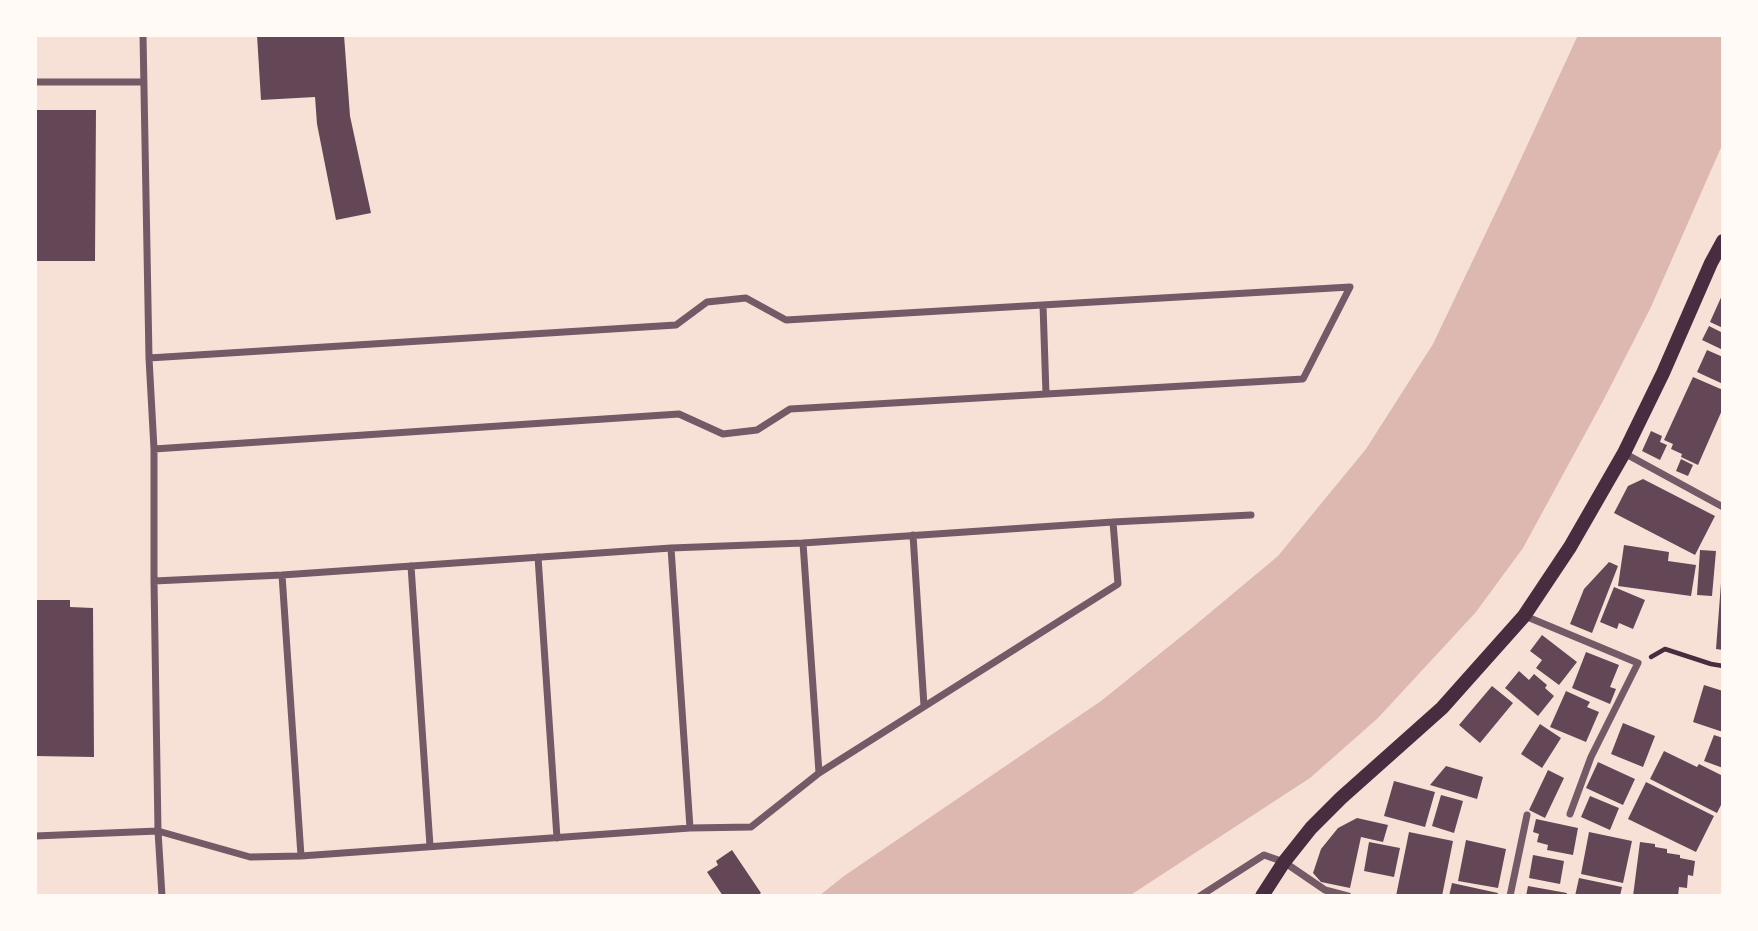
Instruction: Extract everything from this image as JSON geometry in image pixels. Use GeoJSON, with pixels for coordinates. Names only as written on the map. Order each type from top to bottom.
{"type":"FeatureCollection","features":[{"type":"Feature","properties":{"kind":"main road"},"geometry":{"type":"LineString","coordinates":[[1262,896],[1311,828],[1442,708],[1524,616],[1570,547],[1624,453],[1723,241]]}},
{"type":"Feature","properties":{"kind":"street"},"geometry":{"type":"LineString","coordinates":[[143,35],[149,358],[154,449],[158,831],[162,896]]}},
{"type":"Feature","properties":{"kind":"street"},"geometry":{"type":"LineString","coordinates":[[35,82],[144,82]]}},
{"type":"Feature","properties":{"kind":"street"},"geometry":{"type":"LineString","coordinates":[[149,358],[676,325],[707,302],[746,298],[786,320],[1350,286],[1303,379],[790,409],[757,430],[723,434],[679,414],[154,449]]}},
{"type":"Feature","properties":{"kind":"street"},"geometry":{"type":"LineString","coordinates":[[1043,305],[1045,394]]}},
{"type":"Feature","properties":{"kind":"street"},"geometry":{"type":"LineString","coordinates":[[1624,453],[1723,507]]}},
{"type":"Feature","properties":{"kind":"street"},"geometry":{"type":"LineString","coordinates":[[154,581],[1251,515]]}},
{"type":"Feature","properties":{"kind":"street"},"geometry":{"type":"LineString","coordinates":[[35,836],[158,831],[250,857],[301,856],[690,828],[751,827],[819,774],[1118,584],[1113,522]]}},
{"type":"Feature","properties":{"kind":"street"},"geometry":{"type":"LineString","coordinates":[[913,535],[924,706]]}},
{"type":"Feature","properties":{"kind":"street"},"geometry":{"type":"LineString","coordinates":[[803,543],[819,774]]}},
{"type":"Feature","properties":{"kind":"street"},"geometry":{"type":"LineString","coordinates":[[671,548],[690,828]]}},
{"type":"Feature","properties":{"kind":"street"},"geometry":{"type":"LineString","coordinates":[[538,558],[557,838]]}},
{"type":"Feature","properties":{"kind":"street"},"geometry":{"type":"LineString","coordinates":[[411,566],[430,846]]}},
{"type":"Feature","properties":{"kind":"street"},"geometry":{"type":"LineString","coordinates":[[282,575],[301,856]]}},
{"type":"Feature","properties":{"kind":"street"},"geometry":{"type":"LineString","coordinates":[[1524,616],[1638,663],[1591,757],[1570,814]]}},
{"type":"Feature","properties":{"kind":"street"},"geometry":{"type":"LineString","coordinates":[[1510,896],[1527,815]]}},
{"type":"Feature","properties":{"kind":"street"},"geometry":{"type":"LineString","coordinates":[[1200,896],[1264,855],[1284,862],[1325,890],[1348,896]]}},
{"type":"Feature","properties":{"kind":"path"},"geometry":{"type":"LineString","coordinates":[[1656,654],[1665,649],[1723,666]]}},
{"type":"Feature","properties":{"kind":"shaded area"},"geometry":{"type":"Polygon","coordinates":[[[1578,35],[1723,35],[1723,143],[1651,307],[1603,401],[1523,548],[1476,612],[1378,718],[1310,778],[1129,896],[819,896],[844,876],[1101,701],[1278,556],[1366,449],[1433,344],[1578,35]]]}},
{"type":"Feature","properties":{"kind":"building"},"geometry":{"type":"Polygon","coordinates":[[[257,35],[344,35],[350,116],[371,213],[336,220],[317,124],[315,97],[261,100],[257,35]]]}},
{"type":"Feature","properties":{"kind":"building"},"geometry":{"type":"Polygon","coordinates":[[[35,110],[96,110],[95,261],[35,261],[35,110]]]}},
{"type":"Feature","properties":{"kind":"building"},"geometry":{"type":"Polygon","coordinates":[[[1723,293],[1723,328],[1710,322],[1723,293]]]}},
{"type":"Feature","properties":{"kind":"building"},"geometry":{"type":"Polygon","coordinates":[[[1709,326],[1723,333],[1723,350],[1702,340],[1709,326]]]}},
{"type":"Feature","properties":{"kind":"building"},"geometry":{"type":"Polygon","coordinates":[[[1707,350],[1723,357],[1723,384],[1697,372],[1707,350]]]}},
{"type":"Feature","properties":{"kind":"building"},"geometry":{"type":"Polygon","coordinates":[[[1693,377],[1723,390],[1723,408],[1698,465],[1681,457],[1682,454],[1671,449],[1673,444],[1664,440],[1693,377]]]}},
{"type":"Feature","properties":{"kind":"building"},"geometry":{"type":"Polygon","coordinates":[[[1651,431],[1662,436],[1660,442],[1667,445],[1660,460],[1642,451],[1651,431]]]}},
{"type":"Feature","properties":{"kind":"building"},"geometry":{"type":"Polygon","coordinates":[[[1681,459],[1693,465],[1688,476],[1676,471],[1681,459]]]}},
{"type":"Feature","properties":{"kind":"building"},"geometry":{"type":"Polygon","coordinates":[[[1643,479],[1715,516],[1695,555],[1614,513],[1628,486],[1643,479]]]}},
{"type":"Feature","properties":{"kind":"building"},"geometry":{"type":"Polygon","coordinates":[[[1624,545],[1669,552],[1668,561],[1696,565],[1691,596],[1618,586],[1624,545]]]}},
{"type":"Feature","properties":{"kind":"building"},"geometry":{"type":"Polygon","coordinates":[[[1700,550],[1716,551],[1712,596],[1697,595],[1700,550]]]}},
{"type":"Feature","properties":{"kind":"building"},"geometry":{"type":"Polygon","coordinates":[[[1609,562],[1618,566],[1592,633],[1570,624],[1584,589],[1609,562]]]}},
{"type":"Feature","properties":{"kind":"building"},"geometry":{"type":"Polygon","coordinates":[[[1723,583],[1723,650],[1716,649],[1723,583]]]}},
{"type":"Feature","properties":{"kind":"building"},"geometry":{"type":"Polygon","coordinates":[[[1614,587],[1645,600],[1633,629],[1619,623],[1617,629],[1600,622],[1614,587]]]}},
{"type":"Feature","properties":{"kind":"building"},"geometry":{"type":"Polygon","coordinates":[[[35,600],[70,600],[70,607],[93,608],[94,757],[35,756],[35,600]]]}},
{"type":"Feature","properties":{"kind":"building"},"geometry":{"type":"Polygon","coordinates":[[[1542,635],[1577,662],[1559,685],[1536,668],[1542,660],[1530,651],[1542,635]]]}},
{"type":"Feature","properties":{"kind":"building"},"geometry":{"type":"Polygon","coordinates":[[[1586,652],[1619,665],[1610,687],[1616,689],[1610,704],[1572,688],[1586,652]]]}},
{"type":"Feature","properties":{"kind":"building"},"geometry":{"type":"Polygon","coordinates":[[[1519,671],[1529,680],[1534,674],[1547,685],[1545,688],[1554,696],[1538,716],[1505,688],[1519,671]]]}},
{"type":"Feature","properties":{"kind":"building"},"geometry":{"type":"Polygon","coordinates":[[[1704,685],[1723,691],[1723,732],[1693,722],[1704,685]]]}},
{"type":"Feature","properties":{"kind":"building"},"geometry":{"type":"Polygon","coordinates":[[[1492,686],[1513,703],[1480,743],[1459,725],[1492,686]]]}},
{"type":"Feature","properties":{"kind":"building"},"geometry":{"type":"Polygon","coordinates":[[[1566,691],[1590,702],[1587,707],[1599,712],[1586,742],[1550,727],[1566,691]]]}},
{"type":"Feature","properties":{"kind":"building"},"geometry":{"type":"Polygon","coordinates":[[[1623,723],[1655,736],[1643,767],[1611,754],[1623,723]]]}},
{"type":"Feature","properties":{"kind":"building"},"geometry":{"type":"Polygon","coordinates":[[[1540,724],[1561,738],[1542,768],[1521,754],[1540,724]]]}},
{"type":"Feature","properties":{"kind":"building"},"geometry":{"type":"Polygon","coordinates":[[[1714,735],[1723,738],[1723,768],[1704,761],[1714,735]]]}},
{"type":"Feature","properties":{"kind":"building"},"geometry":{"type":"Polygon","coordinates":[[[1664,751],[1723,776],[1723,801],[1717,813],[1650,779],[1664,751]]]}},
{"type":"Feature","properties":{"kind":"building"},"geometry":{"type":"Polygon","coordinates":[[[1598,762],[1635,779],[1623,805],[1586,788],[1598,762]]]}},
{"type":"Feature","properties":{"kind":"building"},"geometry":{"type":"Polygon","coordinates":[[[1446,766],[1483,777],[1477,799],[1430,785],[1446,766]]]}},
{"type":"Feature","properties":{"kind":"building"},"geometry":{"type":"Polygon","coordinates":[[[1548,770],[1564,778],[1545,818],[1529,810],[1548,770]]]}},
{"type":"Feature","properties":{"kind":"building"},"geometry":{"type":"Polygon","coordinates":[[[1394,781],[1435,792],[1425,827],[1384,816],[1394,781]]]}},
{"type":"Feature","properties":{"kind":"building"},"geometry":{"type":"Polygon","coordinates":[[[1646,782],[1714,816],[1696,852],[1628,819],[1646,782]]]}},
{"type":"Feature","properties":{"kind":"building"},"geometry":{"type":"Polygon","coordinates":[[[1441,795],[1463,801],[1454,833],[1432,826],[1441,795]]]}},
{"type":"Feature","properties":{"kind":"building"},"geometry":{"type":"Polygon","coordinates":[[[1590,796],[1619,808],[1610,830],[1581,817],[1590,796]]]}},
{"type":"Feature","properties":{"kind":"building"},"geometry":{"type":"Polygon","coordinates":[[[1357,818],[1388,825],[1383,842],[1361,837],[1350,888],[1321,882],[1313,873],[1321,849],[1338,828],[1357,818]]]}},
{"type":"Feature","properties":{"kind":"building"},"geometry":{"type":"Polygon","coordinates":[[[1536,819],[1578,828],[1573,855],[1547,850],[1548,845],[1537,842],[1539,834],[1533,832],[1536,819]]]}},
{"type":"Feature","properties":{"kind":"building"},"geometry":{"type":"Polygon","coordinates":[[[1409,832],[1453,841],[1442,896],[1396,896],[1409,832]]]}},
{"type":"Feature","properties":{"kind":"building"},"geometry":{"type":"Polygon","coordinates":[[[1589,832],[1632,841],[1623,883],[1581,874],[1589,832]]]}},
{"type":"Feature","properties":{"kind":"building"},"geometry":{"type":"Polygon","coordinates":[[[1466,840],[1506,849],[1498,888],[1458,881],[1466,840]]]}},
{"type":"Feature","properties":{"kind":"building"},"geometry":{"type":"Polygon","coordinates":[[[1369,842],[1400,848],[1394,877],[1364,871],[1369,842]]]}},
{"type":"Feature","properties":{"kind":"building"},"geometry":{"type":"Polygon","coordinates":[[[1640,842],[1655,844],[1655,847],[1667,849],[1667,853],[1695,861],[1693,876],[1688,875],[1687,888],[1679,887],[1678,896],[1633,896],[1640,842]]]}},
{"type":"Feature","properties":{"kind":"building"},"geometry":{"type":"Polygon","coordinates":[[[732,850],[761,893],[757,896],[723,896],[707,872],[718,865],[716,861],[732,850]]]}},
{"type":"Feature","properties":{"kind":"building"},"geometry":{"type":"Polygon","coordinates":[[[1533,855],[1564,861],[1560,884],[1529,878],[1533,855]]]}},
{"type":"Feature","properties":{"kind":"building"},"geometry":{"type":"Polygon","coordinates":[[[1579,878],[1622,887],[1620,896],[1575,896],[1579,878]]]}},
{"type":"Feature","properties":{"kind":"building"},"geometry":{"type":"Polygon","coordinates":[[[1452,883],[1498,893],[1497,896],[1449,896],[1452,883]]]}},
{"type":"Feature","properties":{"kind":"building"},"geometry":{"type":"Polygon","coordinates":[[[1528,886],[1567,893],[1566,896],[1526,896],[1528,886]]]}}]}
